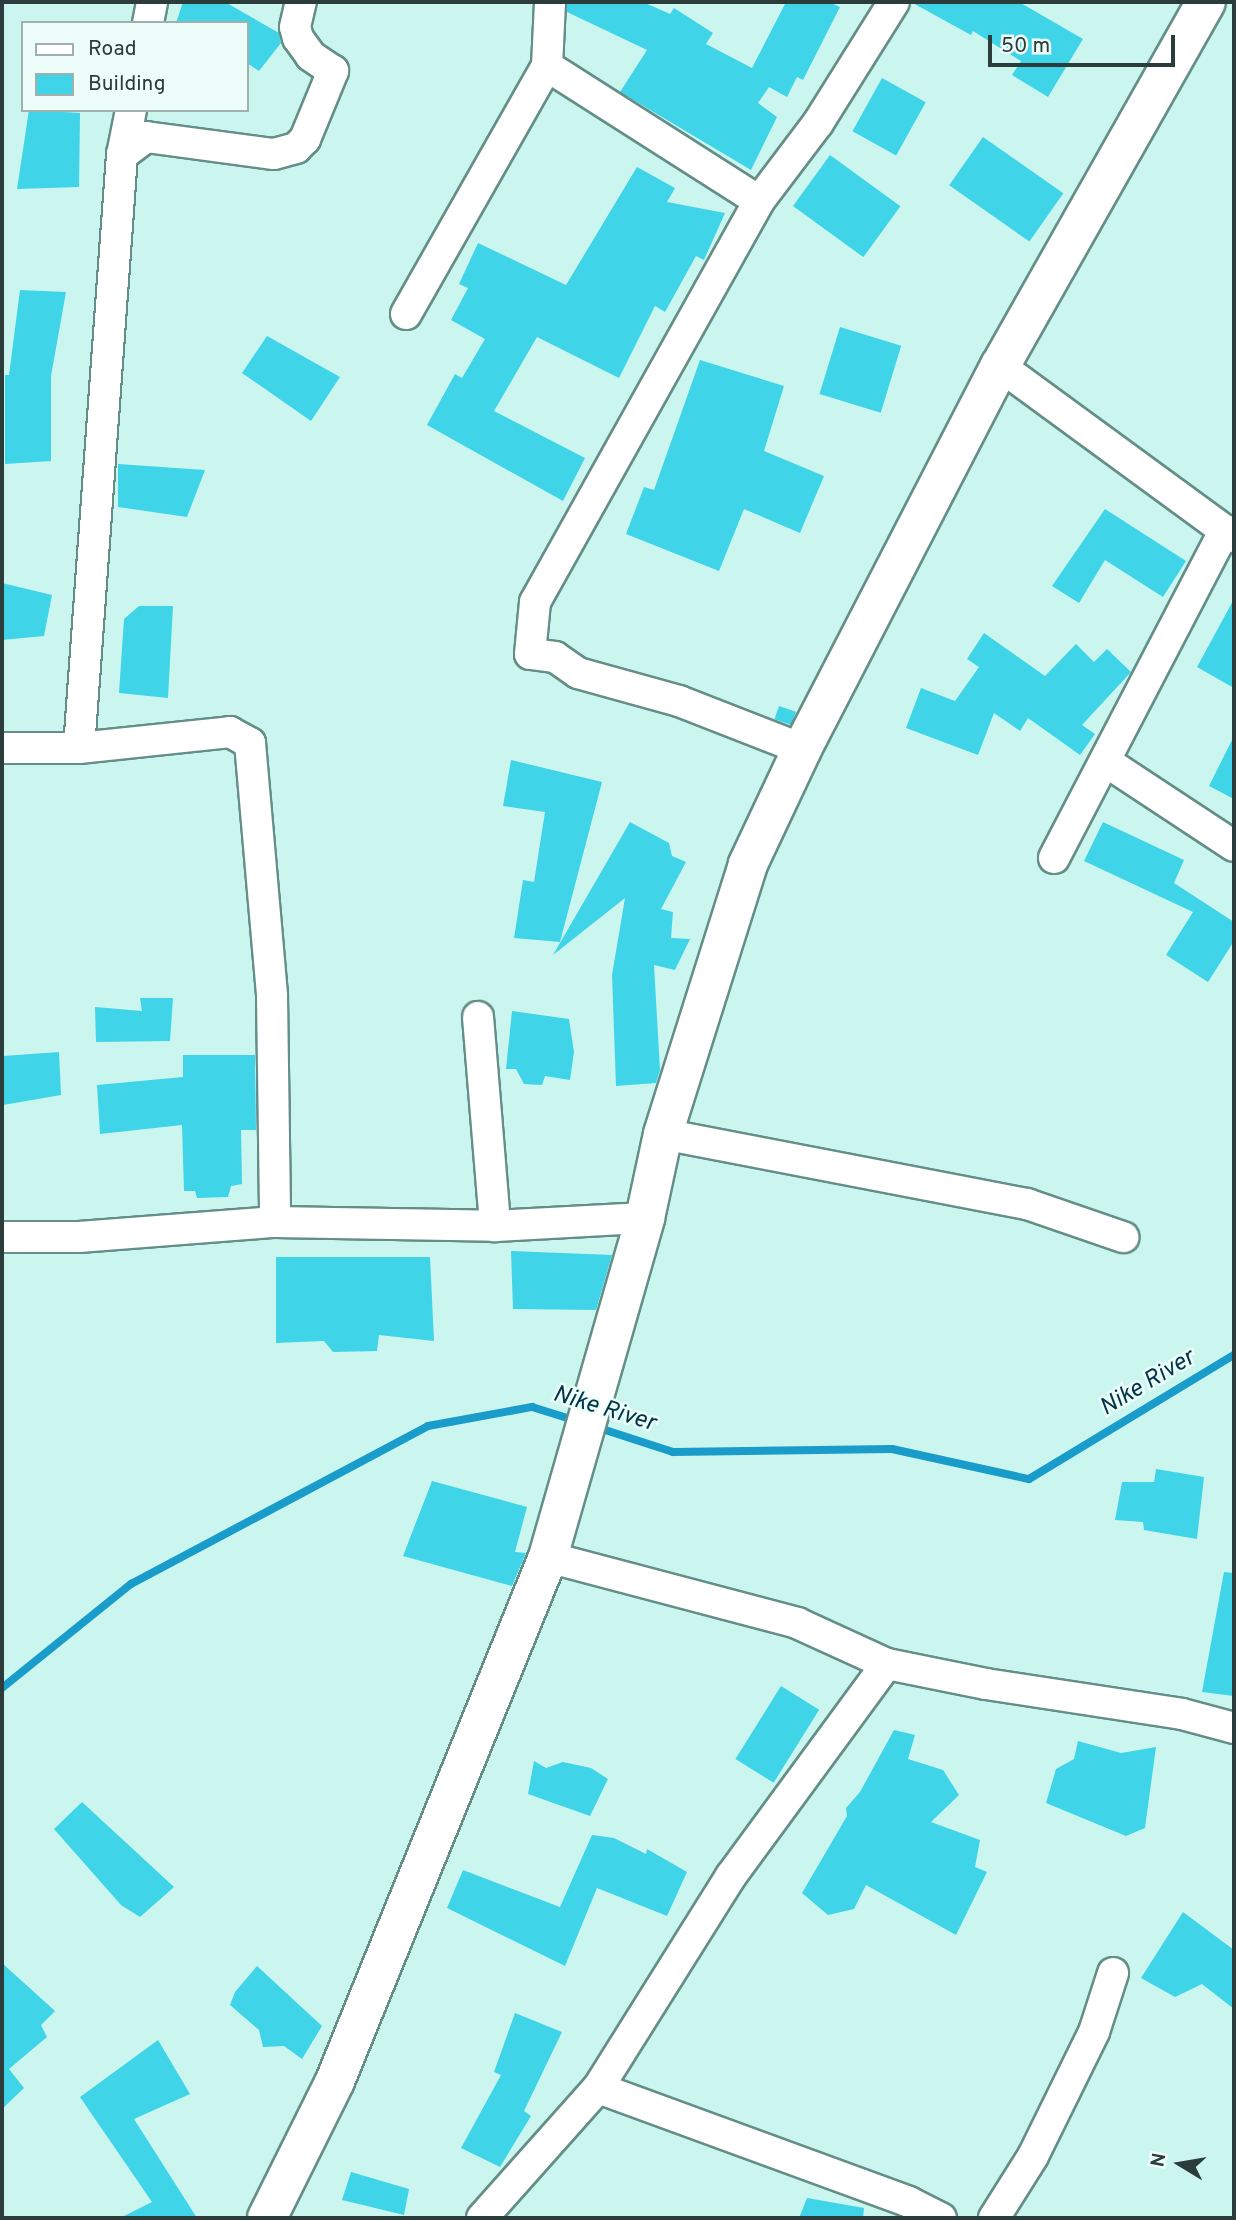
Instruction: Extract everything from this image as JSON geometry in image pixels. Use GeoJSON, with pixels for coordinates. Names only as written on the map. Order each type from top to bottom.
{"type":"FeatureCollection","features":[{"type":"Feature","properties":{"kind":"main road"},"geometry":{"type":"LineString","coordinates":[[267,2218],[335,2081],[548,1557],[645,1218],[663,1135],[748,864],[802,749],[1000,366],[1206,2]]}},
{"type":"Feature","properties":{"kind":"street"},"geometry":{"type":"LineString","coordinates":[[148,21],[152,2]]}},
{"type":"Feature","properties":{"kind":"street"},"geometry":{"type":"LineString","coordinates":[[122,155],[146,137],[274,154],[296,148],[305,139],[333,71],[311,56],[298,38],[295,27],[302,2]]}},
{"type":"Feature","properties":{"kind":"street"},"geometry":{"type":"LineString","coordinates":[[405,314],[547,66],[550,2]]}},
{"type":"Feature","properties":{"kind":"street"},"geometry":{"type":"LineString","coordinates":[[802,749],[679,701],[578,673],[555,657],[530,654],[535,602],[548,574],[759,201],[818,122],[894,2]]}},
{"type":"Feature","properties":{"kind":"street"},"geometry":{"type":"LineString","coordinates":[[547,66],[759,201]]}},
{"type":"Feature","properties":{"kind":"street"},"geometry":{"type":"LineString","coordinates":[[79,748],[122,155],[131,112]]}},
{"type":"Feature","properties":{"kind":"street"},"geometry":{"type":"LineString","coordinates":[[1000,366],[1230,533],[1054,858]]}},
{"type":"Feature","properties":{"kind":"street"},"geometry":{"type":"LineString","coordinates":[[2,748],[79,748],[222,732],[239,733],[250,743],[272,996],[275,1222]]}},
{"type":"Feature","properties":{"kind":"street"},"geometry":{"type":"LineString","coordinates":[[1105,761],[1234,846]]}},
{"type":"Feature","properties":{"kind":"street"},"geometry":{"type":"LineString","coordinates":[[478,1017],[495,1226]]}},
{"type":"Feature","properties":{"kind":"street"},"geometry":{"type":"LineString","coordinates":[[663,1135],[1027,1204],[1123,1237]]}},
{"type":"Feature","properties":{"kind":"street"},"geometry":{"type":"LineString","coordinates":[[2,1237],[79,1237],[275,1222],[495,1226],[645,1218]]}},
{"type":"Feature","properties":{"kind":"street"},"geometry":{"type":"LineString","coordinates":[[548,1557],[797,1623],[887,1664],[986,1685],[1182,1714],[1234,1728]]}},
{"type":"Feature","properties":{"kind":"street"},"geometry":{"type":"LineString","coordinates":[[482,2218],[598,2088],[731,1876],[887,1664]]}},
{"type":"Feature","properties":{"kind":"street"},"geometry":{"type":"LineString","coordinates":[[994,2218],[1033,2156],[1094,2032],[1113,1973]]}},
{"type":"Feature","properties":{"kind":"street"},"geometry":{"type":"LineString","coordinates":[[598,2088],[905,2210],[940,2218]]}},
{"type":"Feature","properties":{"kind":"building"},"geometry":{"type":"Polygon","coordinates":[[[183,2],[225,2],[279,33],[281,43],[259,71],[248,64],[248,21],[177,21],[183,2]]]}},
{"type":"Feature","properties":{"kind":"building"},"geometry":{"type":"Polygon","coordinates":[[[567,2],[643,2],[670,14],[674,8],[713,33],[706,44],[752,68],[786,2],[829,2],[840,7],[803,80],[797,77],[787,97],[769,87],[758,103],[777,117],[751,170],[620,92],[647,50],[567,12],[567,2]]]}},
{"type":"Feature","properties":{"kind":"building"},"geometry":{"type":"Polygon","coordinates":[[[911,2],[1019,2],[1083,39],[1048,97],[1012,75],[1021,61],[973,31],[971,35],[911,2]]]}},
{"type":"Feature","properties":{"kind":"building"},"geometry":{"type":"Polygon","coordinates":[[[882,78],[926,102],[896,156],[852,131],[882,78]]]}},
{"type":"Feature","properties":{"kind":"building"},"geometry":{"type":"Polygon","coordinates":[[[29,112],[80,113],[79,187],[17,189],[29,112]]]}},
{"type":"Feature","properties":{"kind":"building"},"geometry":{"type":"Polygon","coordinates":[[[983,137],[1063,193],[1029,242],[949,185],[983,137]]]}},
{"type":"Feature","properties":{"kind":"building"},"geometry":{"type":"Polygon","coordinates":[[[830,155],[900,206],[863,257],[793,206],[830,155]]]}},
{"type":"Feature","properties":{"kind":"building"},"geometry":{"type":"Polygon","coordinates":[[[637,167],[675,188],[667,202],[725,213],[704,260],[696,256],[665,312],[655,306],[619,378],[537,337],[494,411],[585,458],[563,501],[427,425],[455,374],[462,378],[485,339],[451,320],[468,288],[459,284],[478,243],[566,285],[637,167]]]}},
{"type":"Feature","properties":{"kind":"building"},"geometry":{"type":"Polygon","coordinates":[[[20,290],[66,292],[51,376],[51,461],[5,464],[5,375],[9,375],[20,290]]]}},
{"type":"Feature","properties":{"kind":"building"},"geometry":{"type":"Polygon","coordinates":[[[840,327],[901,346],[881,413],[820,394],[840,327]]]}},
{"type":"Feature","properties":{"kind":"building"},"geometry":{"type":"Polygon","coordinates":[[[267,336],[340,377],[311,421],[242,373],[267,336]]]}},
{"type":"Feature","properties":{"kind":"building"},"geometry":{"type":"Polygon","coordinates":[[[700,360],[784,386],[764,451],[824,476],[800,533],[744,509],[719,571],[626,534],[644,487],[654,490],[700,360]]]}},
{"type":"Feature","properties":{"kind":"building"},"geometry":{"type":"Polygon","coordinates":[[[118,464],[205,470],[187,517],[118,507],[118,464]]]}},
{"type":"Feature","properties":{"kind":"building"},"geometry":{"type":"Polygon","coordinates":[[[1105,509],[1186,561],[1163,597],[1105,560],[1079,603],[1052,586],[1105,509]]]}},
{"type":"Feature","properties":{"kind":"building"},"geometry":{"type":"Polygon","coordinates":[[[2,583],[52,595],[44,636],[2,640],[2,583]]]}},
{"type":"Feature","properties":{"kind":"building"},"geometry":{"type":"Polygon","coordinates":[[[1234,599],[1234,688],[1197,667],[1234,599]]]}},
{"type":"Feature","properties":{"kind":"building"},"geometry":{"type":"Polygon","coordinates":[[[139,606],[173,606],[168,698],[119,693],[124,619],[139,606]]]}},
{"type":"Feature","properties":{"kind":"building"},"geometry":{"type":"Polygon","coordinates":[[[984,633],[1045,676],[1076,644],[1094,662],[1107,649],[1131,672],[1082,725],[1095,734],[1080,755],[1028,718],[1020,731],[994,713],[978,755],[906,728],[921,688],[955,701],[979,667],[967,659],[984,633]]]}},
{"type":"Feature","properties":{"kind":"building"},"geometry":{"type":"Polygon","coordinates":[[[779,706],[796,712],[791,725],[774,719],[779,706]]]}},
{"type":"Feature","properties":{"kind":"building"},"geometry":{"type":"Polygon","coordinates":[[[1234,736],[1234,799],[1209,786],[1234,736]]]}},
{"type":"Feature","properties":{"kind":"building"},"geometry":{"type":"Polygon","coordinates":[[[511,760],[602,782],[560,942],[514,938],[523,880],[534,882],[545,812],[503,806],[511,760]]]}},
{"type":"Feature","properties":{"kind":"building"},"geometry":{"type":"Polygon","coordinates":[[[630,822],[669,843],[672,856],[686,862],[661,909],[673,912],[671,938],[690,939],[675,970],[654,965],[660,1070],[656,1083],[616,1086],[612,975],[625,898],[553,955],[630,822]]]}},
{"type":"Feature","properties":{"kind":"building"},"geometry":{"type":"Polygon","coordinates":[[[1103,822],[1184,860],[1174,883],[1234,922],[1234,941],[1208,982],[1166,955],[1193,912],[1084,861],[1103,822]]]}},
{"type":"Feature","properties":{"kind":"building"},"geometry":{"type":"Polygon","coordinates":[[[140,998],[173,998],[170,1041],[96,1042],[95,1007],[142,1011],[140,998]]]}},
{"type":"Feature","properties":{"kind":"building"},"geometry":{"type":"Polygon","coordinates":[[[512,1011],[569,1019],[574,1052],[570,1080],[545,1076],[542,1085],[524,1084],[516,1069],[506,1069],[512,1011]]]}},
{"type":"Feature","properties":{"kind":"building"},"geometry":{"type":"Polygon","coordinates":[[[59,1052],[61,1095],[3,1105],[3,1056],[59,1052]]]}},
{"type":"Feature","properties":{"kind":"building"},"geometry":{"type":"Polygon","coordinates":[[[183,1055],[255,1055],[256,1130],[241,1130],[242,1184],[231,1186],[228,1197],[197,1198],[195,1191],[184,1191],[182,1125],[100,1134],[97,1085],[183,1077],[183,1055]]]}},
{"type":"Feature","properties":{"kind":"building"},"geometry":{"type":"Polygon","coordinates":[[[511,1251],[612,1255],[596,1310],[513,1309],[511,1251]]]}},
{"type":"Feature","properties":{"kind":"building"},"geometry":{"type":"Polygon","coordinates":[[[276,1257],[430,1257],[434,1341],[379,1335],[377,1351],[333,1352],[324,1341],[276,1343],[276,1257]]]}},
{"type":"Feature","properties":{"kind":"building"},"geometry":{"type":"Polygon","coordinates":[[[1156,1469],[1204,1477],[1197,1539],[1144,1530],[1143,1522],[1115,1520],[1122,1482],[1154,1482],[1156,1469]]]}},
{"type":"Feature","properties":{"kind":"building"},"geometry":{"type":"Polygon","coordinates":[[[432,1481],[527,1507],[515,1552],[526,1553],[512,1586],[403,1556],[432,1481]]]}},
{"type":"Feature","properties":{"kind":"building"},"geometry":{"type":"Polygon","coordinates":[[[1224,1572],[1234,1573],[1234,1696],[1202,1692],[1224,1572]]]}},
{"type":"Feature","properties":{"kind":"building"},"geometry":{"type":"Polygon","coordinates":[[[781,1686],[819,1710],[774,1783],[735,1759],[781,1686]]]}},
{"type":"Feature","properties":{"kind":"building"},"geometry":{"type":"Polygon","coordinates":[[[894,1730],[915,1735],[908,1759],[943,1770],[959,1795],[931,1822],[980,1840],[975,1867],[987,1872],[956,1935],[866,1885],[854,1909],[828,1915],[802,1893],[847,1816],[846,1808],[860,1792],[894,1730]]]}},
{"type":"Feature","properties":{"kind":"building"},"geometry":{"type":"Polygon","coordinates":[[[1078,1741],[1121,1753],[1156,1747],[1145,1828],[1126,1836],[1046,1803],[1056,1769],[1074,1759],[1078,1741]]]}},
{"type":"Feature","properties":{"kind":"building"},"geometry":{"type":"Polygon","coordinates":[[[534,1761],[546,1768],[563,1762],[591,1768],[608,1779],[590,1816],[528,1794],[534,1761]]]}},
{"type":"Feature","properties":{"kind":"building"},"geometry":{"type":"Polygon","coordinates":[[[82,1802],[174,1887],[140,1917],[121,1905],[54,1829],[82,1802]]]}},
{"type":"Feature","properties":{"kind":"building"},"geometry":{"type":"Polygon","coordinates":[[[592,1835],[614,1838],[646,1854],[647,1849],[687,1872],[667,1916],[597,1888],[565,1966],[447,1908],[463,1870],[560,1907],[592,1835]]]}},
{"type":"Feature","properties":{"kind":"building"},"geometry":{"type":"Polygon","coordinates":[[[1183,1912],[1234,1950],[1234,2009],[1202,1984],[1175,1997],[1141,1978],[1183,1912]]]}},
{"type":"Feature","properties":{"kind":"building"},"geometry":{"type":"Polygon","coordinates":[[[2,1963],[55,2011],[41,2025],[47,2037],[9,2069],[24,2088],[2,2109],[2,1963]]]}},
{"type":"Feature","properties":{"kind":"building"},"geometry":{"type":"Polygon","coordinates":[[[257,1966],[322,2026],[302,2059],[284,2046],[263,2047],[259,2030],[230,2005],[235,1992],[257,1966]]]}},
{"type":"Feature","properties":{"kind":"building"},"geometry":{"type":"Polygon","coordinates":[[[515,2013],[562,2032],[524,2111],[531,2116],[500,2167],[461,2148],[501,2075],[494,2072],[515,2013]]]}},
{"type":"Feature","properties":{"kind":"building"},"geometry":{"type":"Polygon","coordinates":[[[158,2040],[190,2094],[134,2119],[197,2218],[120,2218],[152,2202],[80,2097],[158,2040]]]}},
{"type":"Feature","properties":{"kind":"building"},"geometry":{"type":"Polygon","coordinates":[[[351,2172],[409,2189],[404,2215],[342,2200],[351,2172]]]}},
{"type":"Feature","properties":{"kind":"building"},"geometry":{"type":"Polygon","coordinates":[[[807,2198],[864,2208],[863,2218],[799,2218],[807,2198]]]}},
{"type":"Feature","properties":{"kind":"waterway","name":"Nike River"},"geometry":{"type":"LineString","coordinates":[[596,1427],[673,1452],[892,1449],[1029,1479],[1234,1355]]}},
{"type":"Feature","properties":{"kind":"waterway","name":"Nike River"},"geometry":{"type":"LineString","coordinates":[[2,1688],[131,1584],[428,1426],[532,1407],[577,1421]]}}]}
